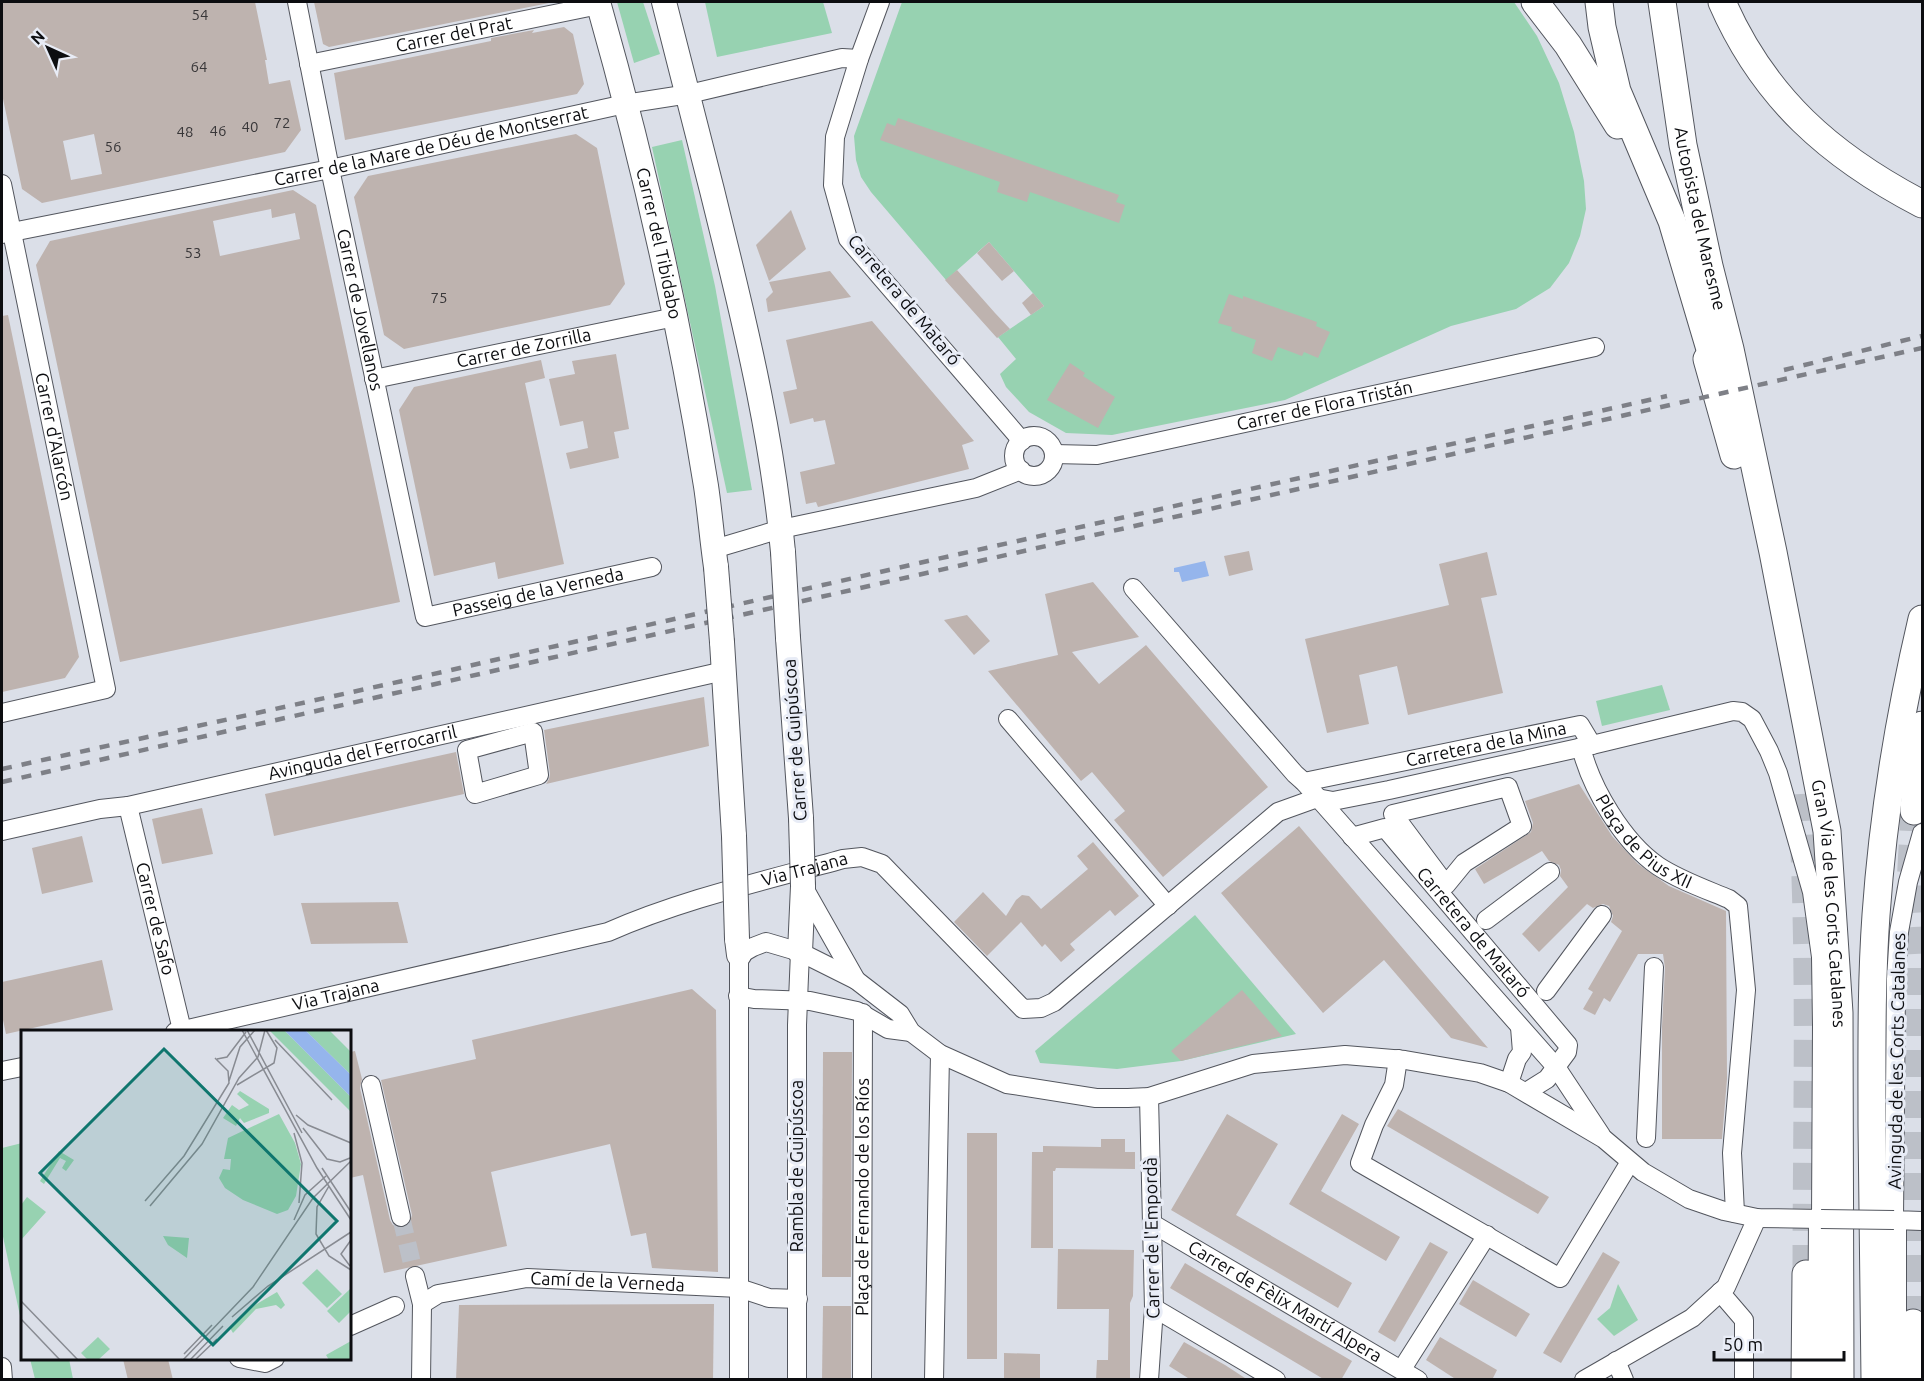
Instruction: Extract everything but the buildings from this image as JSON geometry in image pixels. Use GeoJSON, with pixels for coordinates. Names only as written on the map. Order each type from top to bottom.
{"type":"FeatureCollection","features":[{"type":"Feature","properties":{"kind":"highway"},"geometry":{"type":"LineString","coordinates":[[1535,2],[1568,45],[1621,130],[1638,165],[1664,230],[1686,295],[1708,361],[1737,468],[1747,489]]}},
{"type":"Feature","properties":{"kind":"highway"},"geometry":{"type":"LineString","coordinates":[[1599,2],[1602,27],[1617,91],[1672,221],[1735,432],[1784,676],[1801,794]]}},
{"type":"Feature","properties":{"kind":"highway","name":"Autopista del Maresme"},"geometry":{"type":"LineString","coordinates":[[1662,2],[1683,145],[1709,266],[1730,349],[1747,435]]}},
{"type":"Feature","properties":{"kind":"highway"},"geometry":{"type":"LineString","coordinates":[[1722,2],[1735,32],[1754,64],[1779,96],[1811,130],[1883,184],[1923,204]]}},
{"type":"Feature","properties":{"kind":"highway","name":"Gran Via de les Corts Catalanes"},"geometry":{"type":"LineString","coordinates":[[1747,435],[1773,552],[1827,831],[1839,1013],[1840,1380]]}},
{"type":"Feature","properties":{"kind":"highway"},"geometry":{"type":"LineString","coordinates":[[1754,522],[1773,552]]}},
{"type":"Feature","properties":{"kind":"highway","name":"Gran Via de les Corts Catalanes"},"geometry":{"type":"LineString","coordinates":[[1875,1380],[1872,1088],[1876,916],[1882,848],[1896,742],[1923,619]]}},
{"type":"Feature","properties":{"kind":"highway"},"geometry":{"type":"LineString","coordinates":[[1918,822],[1917,762],[1923,725]]}},
{"type":"Feature","properties":{"kind":"highway"},"geometry":{"type":"LineString","coordinates":[[1805,1380],[1806,1274]]}},
{"type":"Feature","properties":{"kind":"highway"},"geometry":{"type":"LineString","coordinates":[[1912,1380],[1913,1323]]}},
{"type":"Feature","properties":{"kind":"main road"},"geometry":{"type":"LineString","coordinates":[[664,2],[689,94]]}},
{"type":"Feature","properties":{"kind":"main road","name":"Carrer del Tibidabo"},"geometry":{"type":"LineString","coordinates":[[598,3],[625,104],[675,317],[706,488],[715,558]]}},
{"type":"Feature","properties":{"kind":"main road","name":"Carrer de Guipúscoa"},"geometry":{"type":"LineString","coordinates":[[689,94],[744,318],[770,441],[782,540],[807,900],[800,952]]}},
{"type":"Feature","properties":{"kind":"main road"},"geometry":{"type":"LineString","coordinates":[[715,558],[734,836],[738,947]]}},
{"type":"Feature","properties":{"kind":"main road"},"geometry":{"type":"LineString","coordinates":[[1820,1380],[1821,1219]]}},
{"type":"Feature","properties":{"kind":"main road"},"geometry":{"type":"LineString","coordinates":[[1894,1220],[1894,1380]]}},
{"type":"Feature","properties":{"kind":"street","name":"Carrer de Jovellanos"},"geometry":{"type":"LineString","coordinates":[[297,2],[425,617]]}},
{"type":"Feature","properties":{"kind":"street","name":"Carretera de Mataró"},"geometry":{"type":"LineString","coordinates":[[879,2],[835,137],[833,185],[848,239],[1022,441]]}},
{"type":"Feature","properties":{"kind":"street","name":"Carrer del Prat"},"geometry":{"type":"LineString","coordinates":[[309,64],[598,3]]}},
{"type":"Feature","properties":{"kind":"street","name":"Carrer de la Mare de Déu de Montserrat"},"geometry":{"type":"LineString","coordinates":[[6,233],[330,169],[625,104],[689,94],[842,58],[859,59]]}},
{"type":"Feature","properties":{"kind":"street","name":"Carrer d'Alarcón"},"geometry":{"type":"LineString","coordinates":[[2,184],[6,233],[105,689],[2,713]]}},
{"type":"Feature","properties":{"kind":"street","name":"Carrer de Zorrilla"},"geometry":{"type":"LineString","coordinates":[[374,379],[675,317]]}},
{"type":"Feature","properties":{"kind":"street","name":"Carrer de Flora Tristán"},"geometry":{"type":"LineString","coordinates":[[1054,454],[1097,455],[1595,347]]}},
{"type":"Feature","properties":{"kind":"street"},"geometry":{"type":"LineString","coordinates":[[1032,436],[1043,438],[1051,446],[1054,454],[1052,465],[1044,473],[1033,475],[1021,470],[1015,456],[1022,441],[1032,436]]}},
{"type":"Feature","properties":{"kind":"street"},"geometry":{"type":"LineString","coordinates":[[715,558],[976,488],[1021,470]]}},
{"type":"Feature","properties":{"kind":"street","name":"Passeig de la Verneda"},"geometry":{"type":"LineString","coordinates":[[425,617],[652,567]]}},
{"type":"Feature","properties":{"kind":"street","name":"Carretera de Mataró"},"geometry":{"type":"LineString","coordinates":[[1133,588],[1551,1062],[1604,1139]]}},
{"type":"Feature","properties":{"kind":"street","name":"Avinguda del Ferrocarril"},"geometry":{"type":"LineString","coordinates":[[2,831],[100,809],[128,806],[724,671]]}},
{"type":"Feature","properties":{"kind":"street","name":"Carretera de la Mina"},"geometry":{"type":"LineString","coordinates":[[1304,782],[1580,725],[1586,746],[1733,711],[1742,712],[1752,719],[1778,773],[1812,892],[1821,957],[1821,1219]]}},
{"type":"Feature","properties":{"kind":"street"},"geometry":{"type":"LineString","coordinates":[[1008,719],[1168,906]]}},
{"type":"Feature","properties":{"kind":"street"},"geometry":{"type":"LineString","coordinates":[[1317,798],[1333,801],[1586,746]]}},
{"type":"Feature","properties":{"kind":"street","name":"Plaça de Pius XII"},"geometry":{"type":"LineString","coordinates":[[1586,746],[1586,766],[1599,797],[1631,841],[1657,865],[1729,899],[1738,906],[1746,990],[1732,1153],[1735,1213]]}},
{"type":"Feature","properties":{"kind":"street"},"geometry":{"type":"LineString","coordinates":[[1334,775],[1353,797]]}},
{"type":"Feature","properties":{"kind":"street"},"geometry":{"type":"LineString","coordinates":[[1508,787],[1522,826],[1464,863],[1446,885],[1393,814],[1508,787]]}},
{"type":"Feature","properties":{"kind":"street","name":"Via Trajana"},"geometry":{"type":"LineString","coordinates":[[182,1030],[608,932],[636,919],[708,896],[862,857],[882,864],[1023,1009],[1041,1008],[1054,1002],[1278,812],[1317,798]]}},
{"type":"Feature","properties":{"kind":"street","name":"Carrer de Safo"},"geometry":{"type":"LineString","coordinates":[[128,806],[178,1030]]}},
{"type":"Feature","properties":{"kind":"street","name":"Avinguda de les Corts Catalanes"},"geometry":{"type":"LineString","coordinates":[[1894,1220],[1896,979],[1899,932],[1918,822]]}},
{"type":"Feature","properties":{"kind":"street","name":"Carretera de Mataró"},"geometry":{"type":"LineString","coordinates":[[1352,837],[1385,828],[1568,1046],[1567,1052],[1551,1062]]}},
{"type":"Feature","properties":{"kind":"street","name":"Carretera de Mataró"},"geometry":{"type":"LineString","coordinates":[[1486,920],[1550,872]]}},
{"type":"Feature","properties":{"kind":"street"},"geometry":{"type":"LineString","coordinates":[[807,900],[856,980]]}},
{"type":"Feature","properties":{"kind":"street","name":"Carretera de Mataró"},"geometry":{"type":"LineString","coordinates":[[1546,992],[1602,915]]}},
{"type":"Feature","properties":{"kind":"street"},"geometry":{"type":"LineString","coordinates":[[739,1380],[738,947],[766,942],[800,952],[856,980],[900,1014],[911,1032],[940,1054],[1007,1084],[1096,1098],[1149,1097],[1253,1064],[1345,1055],[1398,1059],[1480,1073],[1509,1083],[1604,1139],[1630,1162],[1689,1199],[1756,1218],[1923,1221]]}},
{"type":"Feature","properties":{"kind":"street","name":"Rambla de Guipúscoa"},"geometry":{"type":"LineString","coordinates":[[797,1380],[796,1187],[800,952]]}},
{"type":"Feature","properties":{"kind":"street"},"geometry":{"type":"LineString","coordinates":[[1646,1138],[1654,967]]}},
{"type":"Feature","properties":{"kind":"street"},"geometry":{"type":"LineString","coordinates":[[738,996],[817,1002],[863,1013],[888,1029],[911,1032]]}},
{"type":"Feature","properties":{"kind":"street","name":"Plaça de Fernando de los Ríos"},"geometry":{"type":"LineString","coordinates":[[862,1380],[863,1013]]}},
{"type":"Feature","properties":{"kind":"street","name":"Carretera de Mataró"},"geometry":{"type":"LineString","coordinates":[[1509,1083],[1516,1059],[1522,1052],[1520,1027]]}},
{"type":"Feature","properties":{"kind":"street"},"geometry":{"type":"LineString","coordinates":[[1522,1052],[1551,1062],[1547,1079],[1526,1092]]}},
{"type":"Feature","properties":{"kind":"street"},"geometry":{"type":"LineString","coordinates":[[933,1380],[940,1054]]}},
{"type":"Feature","properties":{"kind":"street"},"geometry":{"type":"LineString","coordinates":[[1398,1059],[1394,1085],[1374,1125],[1360,1163],[1560,1278],[1630,1162]]}},
{"type":"Feature","properties":{"kind":"street"},"geometry":{"type":"LineString","coordinates":[[2,1071],[21,1067]]}},
{"type":"Feature","properties":{"kind":"street"},"geometry":{"type":"LineString","coordinates":[[371,1085],[401,1217]]}},
{"type":"Feature","properties":{"kind":"street","name":"Carrer de l'Empordà"},"geometry":{"type":"LineString","coordinates":[[1149,1097],[1154,1308],[1149,1380]]}},
{"type":"Feature","properties":{"kind":"street"},"geometry":{"type":"LineString","coordinates":[[1584,1380],[1692,1318],[1726,1287],[1756,1218]]}},
{"type":"Feature","properties":{"kind":"street","name":"Carrer de Fèlix Martí Alpera"},"geometry":{"type":"LineString","coordinates":[[1153,1224],[1418,1380]]}},
{"type":"Feature","properties":{"kind":"street"},"geometry":{"type":"LineString","coordinates":[[1402,1370],[1487,1235]]}},
{"type":"Feature","properties":{"kind":"street"},"geometry":{"type":"LineString","coordinates":[[415,1276],[422,1304],[421,1380]]}},
{"type":"Feature","properties":{"kind":"street","name":"Camí de la Verneda"},"geometry":{"type":"LineString","coordinates":[[422,1304],[438,1294],[527,1278],[739,1288],[769,1298],[798,1299]]}},
{"type":"Feature","properties":{"kind":"street"},"geometry":{"type":"LineString","coordinates":[[1720,1292],[1744,1320],[1744,1380]]}},
{"type":"Feature","properties":{"kind":"street"},"geometry":{"type":"LineString","coordinates":[[351,1326],[395,1306]]}},
{"type":"Feature","properties":{"kind":"street"},"geometry":{"type":"LineString","coordinates":[[1154,1308],[1276,1380]]}},
{"type":"Feature","properties":{"kind":"street"},"geometry":{"type":"LineString","coordinates":[[250,1367],[272,1360]]}},
{"type":"Feature","properties":{"kind":"street"},"geometry":{"type":"LineString","coordinates":[[1616,1361],[1624,1380]]}},
{"type":"Feature","properties":{"kind":"street"},"geometry":{"type":"LineString","coordinates":[[2,1367],[3,1380]]}},
{"type":"Feature","properties":{"kind":"green space"},"geometry":{"type":"Polygon","coordinates":[[[617,2],[643,2],[660,54],[634,63],[617,2]]]}},
{"type":"Feature","properties":{"kind":"green space"},"geometry":{"type":"Polygon","coordinates":[[[705,2],[823,2],[832,33],[717,57],[705,2]]]}},
{"type":"Feature","properties":{"kind":"green space"},"geometry":{"type":"Polygon","coordinates":[[[902,2],[1514,2],[1537,36],[1559,83],[1574,132],[1584,181],[1586,209],[1580,236],[1569,263],[1550,288],[1516,309],[1451,326],[1285,400],[1112,435],[1066,433],[1029,412],[1006,387],[1000,374],[1016,359],[998,337],[1044,306],[989,242],[946,280],[871,192],[861,177],[856,160],[854,136],[902,2]]]}},
{"type":"Feature","properties":{"kind":"green space"},"geometry":{"type":"Polygon","coordinates":[[[682,140],[715,286],[752,490],[727,493],[652,147],[682,140]]]}},
{"type":"Feature","properties":{"kind":"green space"},"geometry":{"type":"Polygon","coordinates":[[[1662,685],[1670,710],[1602,726],[1596,701],[1662,685]]]}},
{"type":"Feature","properties":{"kind":"green space"},"geometry":{"type":"Polygon","coordinates":[[[1195,915],[1296,1034],[1181,1061],[1117,1069],[1040,1063],[1035,1051],[1195,915]]]}},
{"type":"Feature","properties":{"kind":"green space"},"geometry":{"type":"Polygon","coordinates":[[[21,1143],[21,1320],[2,1232],[2,1148],[21,1143]]]}},
{"type":"Feature","properties":{"kind":"green space"},"geometry":{"type":"Polygon","coordinates":[[[1618,1284],[1638,1320],[1614,1336],[1597,1319],[1610,1308],[1618,1284]]]}},
{"type":"Feature","properties":{"kind":"green space"},"geometry":{"type":"Polygon","coordinates":[[[30,1360],[69,1360],[73,1379],[35,1379],[30,1360]]]}},
{"type":"Feature","properties":{"kind":"water"},"geometry":{"type":"Polygon","coordinates":[[[1205,561],[1209,576],[1182,582],[1179,572],[1174,572],[1174,568],[1205,561]]]}},
{"type":"Feature","properties":{"kind":"tunnel"},"geometry":{"type":"LineString","coordinates":[[1801,794],[1807,974],[1806,1274]]}},
{"type":"Feature","properties":{"kind":"tunnel"},"geometry":{"type":"LineString","coordinates":[[1913,1323],[1914,956],[1910,885],[1914,811]]}},
{"type":"Feature","properties":{"kind":"tunnel"},"geometry":{"type":"LineString","coordinates":[[401,1217],[415,1276]]}},
{"type":"Feature","properties":{"kind":"railway"},"geometry":{"type":"LineString","coordinates":[[1784,370],[1922,336]]}},
{"type":"Feature","properties":{"kind":"railway"},"geometry":{"type":"LineString","coordinates":[[2,782],[1922,348]]}},
{"type":"Feature","properties":{"kind":"railway"},"geometry":{"type":"LineString","coordinates":[[2,769],[1667,396]]}}]}
